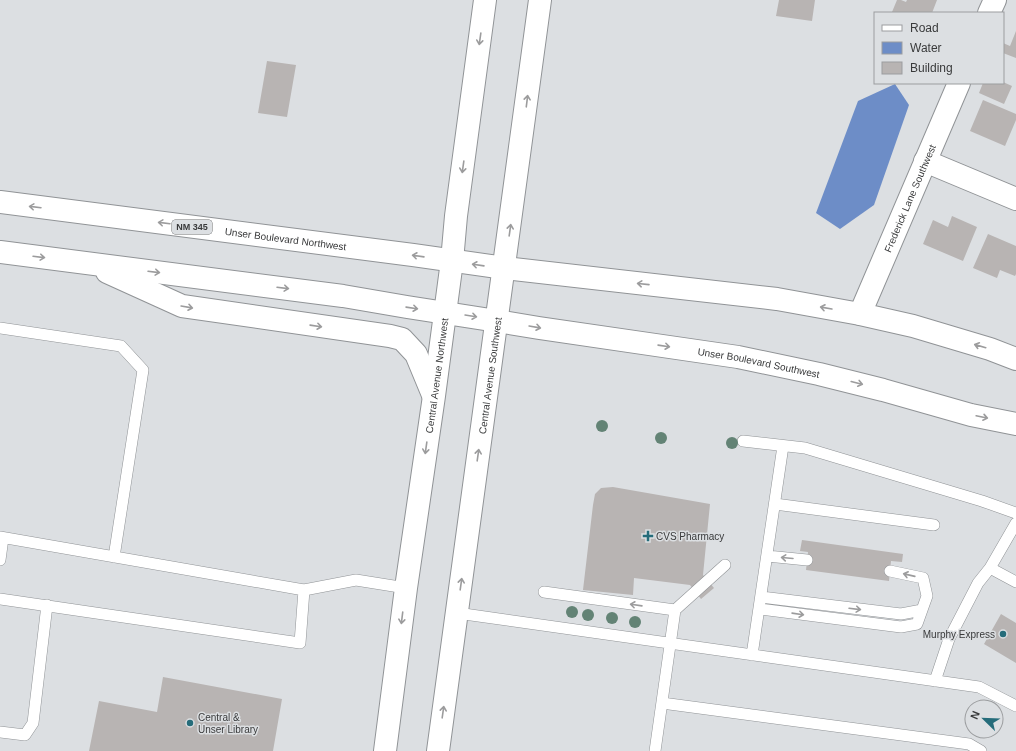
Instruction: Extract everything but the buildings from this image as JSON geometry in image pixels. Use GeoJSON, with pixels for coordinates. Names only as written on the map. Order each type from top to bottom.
{"type":"FeatureCollection","features":[{"type":"Feature","properties":{"kind":"main road","name":"Central Avenue Northwest"},"geometry":{"type":"LineString","coordinates":[[385,751],[406,588],[452,261],[456,216],[485,0]]}},
{"type":"Feature","properties":{"kind":"main road","name":"Central Avenue Southwest"},"geometry":{"type":"LineString","coordinates":[[438,751],[505,268],[540,0]]}},
{"type":"Feature","properties":{"kind":"main road"},"geometry":{"type":"LineString","coordinates":[[989,12],[995,0]]}},
{"type":"Feature","properties":{"kind":"main road","name":"Frederick Lane Southwest"},"geometry":{"type":"LineString","coordinates":[[860,314],[959,84]]}},
{"type":"Feature","properties":{"kind":"main road"},"geometry":{"type":"LineString","coordinates":[[925,161],[1016,199]]}},
{"type":"Feature","properties":{"kind":"main road","name":"Unser Boulevard Northwest"},"geometry":{"type":"LineString","coordinates":[[0,202],[452,261]]}},
{"type":"Feature","properties":{"kind":"main road"},"geometry":{"type":"LineString","coordinates":[[0,252],[343,296],[445,312]]}},
{"type":"Feature","properties":{"kind":"main road","name":"NM 345"},"geometry":{"type":"LineString","coordinates":[[452,261],[505,268]]}},
{"type":"Feature","properties":{"kind":"main road"},"geometry":{"type":"LineString","coordinates":[[88,263],[182,306],[402,339],[416,354],[434,396]]}},
{"type":"Feature","properties":{"kind":"main road"},"geometry":{"type":"LineString","coordinates":[[505,268],[777,299],[860,314],[913,326],[990,349],[1016,359]]}},
{"type":"Feature","properties":{"kind":"main road","name":"Unser Boulevard Southwest"},"geometry":{"type":"LineString","coordinates":[[445,312],[561,332],[738,357],[826,376],[971,414],[1016,424]]}},
{"type":"Feature","properties":{"kind":"lane"},"geometry":{"type":"LineString","coordinates":[[0,328],[121,346],[143,370],[114,557]]}},
{"type":"Feature","properties":{"kind":"lane"},"geometry":{"type":"LineString","coordinates":[[743,441],[805,448],[982,501],[1016,513]]}},
{"type":"Feature","properties":{"kind":"lane"},"geometry":{"type":"LineString","coordinates":[[752,655],[783,446]]}},
{"type":"Feature","properties":{"kind":"lane"},"geometry":{"type":"LineString","coordinates":[[775,504],[934,525]]}},
{"type":"Feature","properties":{"kind":"lane"},"geometry":{"type":"LineString","coordinates":[[935,681],[949,639],[978,583],[990,568],[1016,523]]}},
{"type":"Feature","properties":{"kind":"lane"},"geometry":{"type":"LineString","coordinates":[[0,560],[2,537],[304,590],[356,580],[406,588]]}},
{"type":"Feature","properties":{"kind":"lane"},"geometry":{"type":"LineString","coordinates":[[767,556],[807,560]]}},
{"type":"Feature","properties":{"kind":"lane"},"geometry":{"type":"LineString","coordinates":[[655,751],[669,643],[675,610],[725,565]]}},
{"type":"Feature","properties":{"kind":"lane"},"geometry":{"type":"LineString","coordinates":[[990,568],[1016,582]]}},
{"type":"Feature","properties":{"kind":"lane"},"geometry":{"type":"LineString","coordinates":[[760,603],[901,627],[917,624],[927,596],[923,578],[890,571]]}},
{"type":"Feature","properties":{"kind":"lane"},"geometry":{"type":"LineString","coordinates":[[0,599],[300,643],[304,590]]}},
{"type":"Feature","properties":{"kind":"lane"},"geometry":{"type":"LineString","coordinates":[[544,592],[675,610]]}},
{"type":"Feature","properties":{"kind":"lane"},"geometry":{"type":"LineString","coordinates":[[0,732],[25,735],[33,723],[47,606]]}},
{"type":"Feature","properties":{"kind":"lane"},"geometry":{"type":"LineString","coordinates":[[457,613],[979,687],[1016,706]]}},
{"type":"Feature","properties":{"kind":"lane"},"geometry":{"type":"LineString","coordinates":[[662,703],[969,744],[981,751]]}},
{"type":"Feature","properties":{"kind":"water"},"geometry":{"type":"Polygon","coordinates":[[[895,84],[909,105],[874,205],[840,229],[816,213],[858,101],[895,84]]]}},
{"type":"Feature","properties":{"kind":"place","name":"CVS Pharmacy"},"geometry":{"type":"Point","coordinates":[648,536]}},
{"type":"Feature","properties":{"kind":"place","name":"Murphy Express"},"geometry":{"type":"Point","coordinates":[1003,634]}},
{"type":"Feature","properties":{"kind":"place","name":"Central & Unser Library"},"geometry":{"type":"Point","coordinates":[190,723]}}]}
